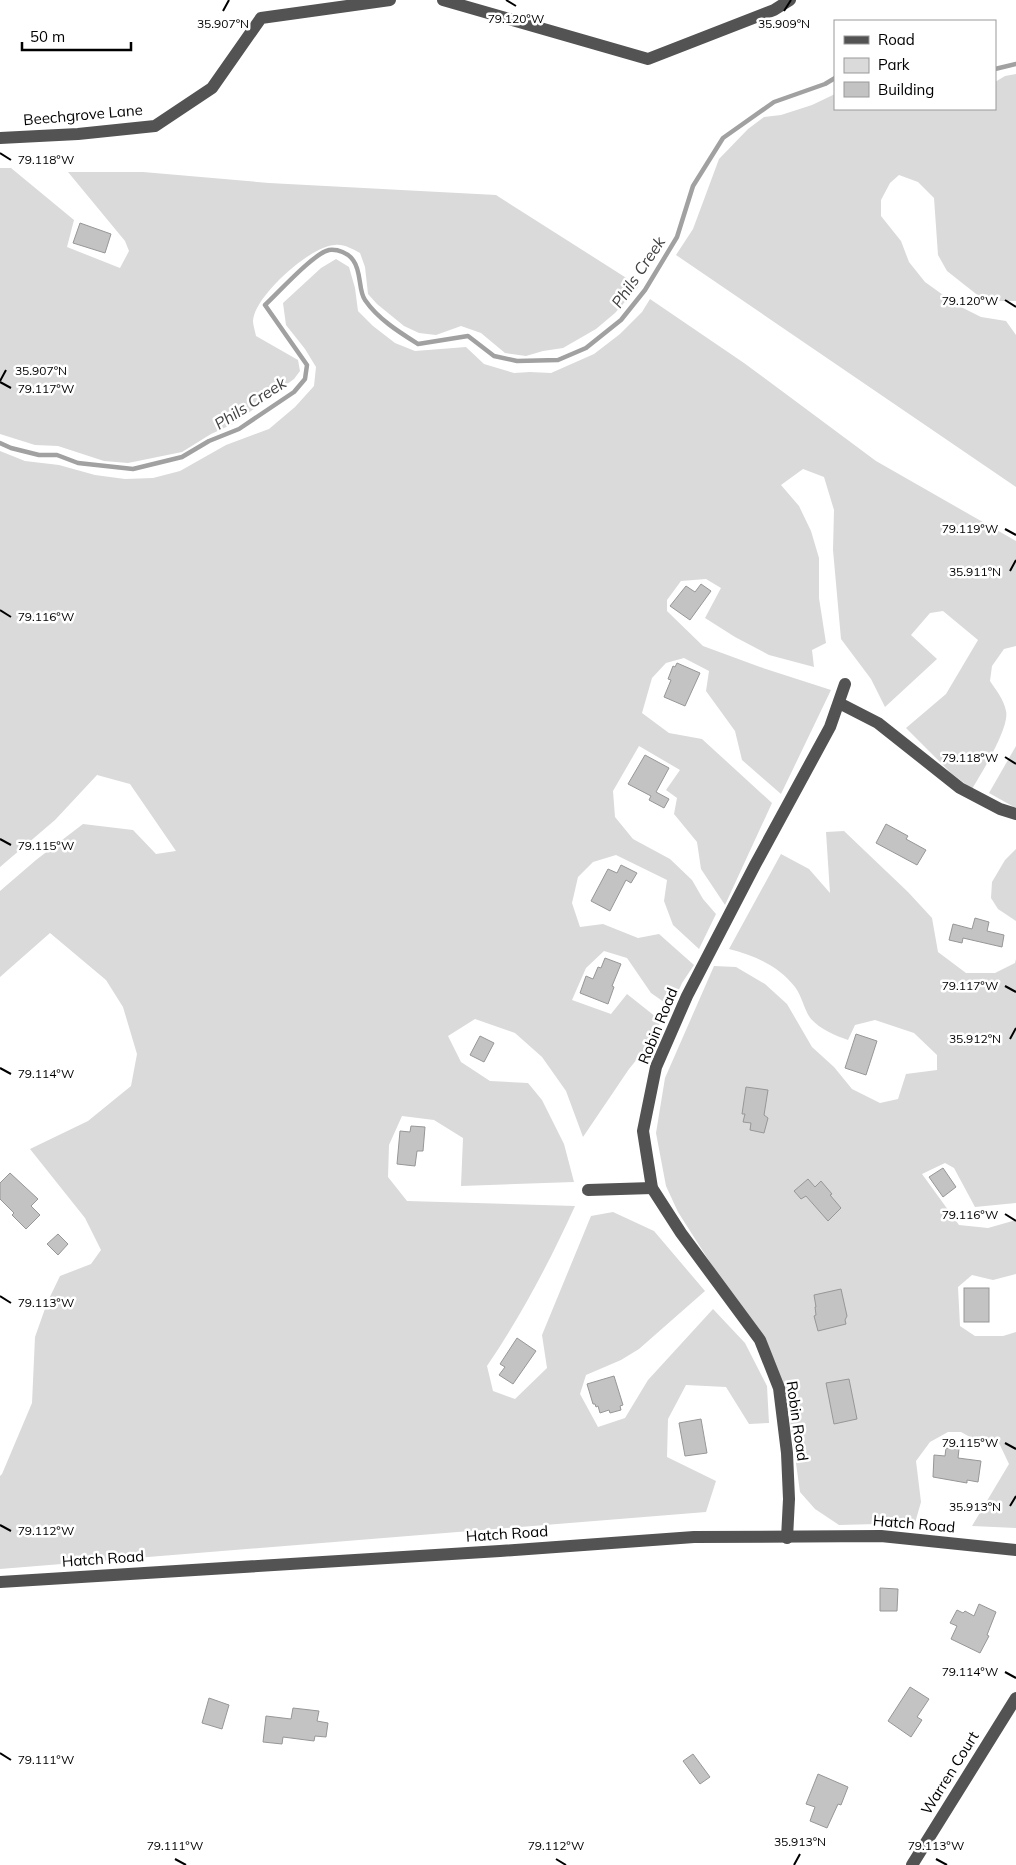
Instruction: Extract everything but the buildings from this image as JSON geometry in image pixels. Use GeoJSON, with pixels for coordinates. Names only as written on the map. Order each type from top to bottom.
{"type":"FeatureCollection","features":[{"type":"Feature","properties":{"kind":"street","name":"Beechgrove Lane"},"geometry":{"type":"LineString","coordinates":[[0,138],[78,134],[155,126],[212,88],[261,18],[390,0]]}},
{"type":"Feature","properties":{"kind":"street"},"geometry":{"type":"LineString","coordinates":[[443,0],[648,59],[774,10],[790,0]]}},
{"type":"Feature","properties":{"kind":"street","name":"Robin Road"},"geometry":{"type":"LineString","coordinates":[[787,1538],[789,1499],[787,1453],[779,1388],[760,1340],[681,1233],[652,1188],[643,1131],[656,1067],[687,996],[830,727],[845,684]]}},
{"type":"Feature","properties":{"kind":"street"},"geometry":{"type":"LineString","coordinates":[[839,702],[878,723],[960,788],[1000,809],[1016,814]]}},
{"type":"Feature","properties":{"kind":"street"},"geometry":{"type":"LineString","coordinates":[[588,1190],[652,1188]]}},
{"type":"Feature","properties":{"kind":"street","name":"Hatch Road"},"geometry":{"type":"LineString","coordinates":[[0,1582],[694,1537],[881,1536],[1016,1550]]}},
{"type":"Feature","properties":{"kind":"street","name":"Warren Court"},"geometry":{"type":"LineString","coordinates":[[912,1865],[1016,1698]]}},
{"type":"Feature","properties":{"kind":"green space"},"geometry":{"type":"Polygon","coordinates":[[[1016,74],[1016,301],[985,301],[947,271],[938,255],[934,198],[918,182],[899,175],[890,183],[881,200],[881,216],[901,241],[909,262],[925,282],[957,305],[981,317],[1006,321],[1016,335],[1016,487],[676,255],[693,229],[719,159],[748,129],[764,117],[781,115],[812,105],[834,94],[834,110],[996,110],[996,81],[1005,76],[1016,74]]]}},
{"type":"Feature","properties":{"kind":"green space"},"geometry":{"type":"Polygon","coordinates":[[[0,168],[11,168],[74,220],[67,247],[120,268],[129,251],[125,241],[68,172],[143,172],[269,183],[496,195],[639,286],[615,313],[596,329],[563,348],[526,356],[505,353],[481,333],[461,326],[436,335],[419,333],[404,326],[368,294],[365,267],[360,253],[342,245],[325,247],[299,262],[273,286],[256,311],[253,321],[256,336],[298,360],[300,371],[294,379],[235,423],[211,434],[182,452],[128,463],[104,461],[58,446],[35,445],[0,434],[0,168]]]}},
{"type":"Feature","properties":{"kind":"green space"},"geometry":{"type":"Polygon","coordinates":[[[336,259],[349,267],[355,288],[358,311],[373,326],[395,343],[415,351],[466,347],[484,364],[514,373],[551,373],[594,354],[620,334],[642,312],[650,299],[744,363],[876,461],[1016,541],[1016,646],[1004,649],[992,666],[990,681],[1000,695],[1005,707],[1006,718],[1004,728],[972,789],[951,773],[906,728],[946,694],[978,640],[943,611],[930,613],[911,635],[937,659],[885,707],[871,679],[841,639],[833,550],[834,510],[824,477],[803,469],[781,485],[799,506],[811,531],[819,558],[819,598],[826,643],[812,650],[814,667],[769,655],[705,618],[721,588],[706,579],[681,581],[667,600],[667,611],[703,646],[831,690],[781,794],[742,760],[735,731],[706,691],[709,671],[684,658],[666,663],[652,678],[642,713],[669,733],[702,739],[772,803],[725,905],[701,869],[697,842],[674,814],[677,798],[666,790],[680,770],[639,746],[613,791],[615,817],[633,839],[670,859],[692,880],[703,899],[716,914],[699,949],[673,925],[664,901],[667,880],[616,855],[593,862],[578,877],[572,903],[580,927],[603,924],[638,938],[659,934],[694,965],[682,983],[671,1007],[651,993],[627,958],[604,951],[586,968],[572,1000],[611,1014],[627,994],[661,1021],[651,1042],[629,1069],[583,1137],[566,1091],[542,1057],[515,1033],[475,1019],[448,1036],[461,1062],[490,1081],[528,1083],[542,1100],[564,1144],[574,1182],[461,1186],[463,1138],[434,1120],[402,1116],[389,1145],[388,1177],[407,1201],[575,1206],[534,1288],[487,1366],[493,1391],[515,1399],[547,1368],[542,1335],[591,1216],[613,1212],[654,1231],[705,1291],[639,1349],[621,1360],[586,1375],[580,1394],[598,1427],[625,1418],[648,1380],[713,1309],[745,1343],[767,1386],[769,1423],[749,1424],[726,1387],[686,1385],[668,1419],[667,1457],[716,1481],[706,1512],[0,1569],[0,1476],[32,1403],[35,1337],[47,1303],[60,1276],[91,1264],[101,1250],[85,1218],[30,1149],[88,1121],[131,1086],[137,1054],[123,1007],[106,980],[50,933],[0,977],[0,891],[36,860],[83,824],[133,830],[156,854],[176,851],[130,784],[97,775],[55,820],[0,867],[0,451],[25,461],[59,465],[95,475],[125,479],[153,478],[180,471],[226,445],[269,429],[295,407],[314,386],[316,367],[305,349],[286,325],[283,303],[321,268],[336,259]]]}},
{"type":"Feature","properties":{"kind":"green space"},"geometry":{"type":"Polygon","coordinates":[[[1016,746],[1016,807],[1014,807],[989,793],[1016,746]]]}},
{"type":"Feature","properties":{"kind":"green space"},"geometry":{"type":"Polygon","coordinates":[[[844,831],[908,892],[932,918],[938,952],[966,973],[995,973],[1015,963],[1016,959],[1016,1203],[975,1207],[954,1168],[945,1163],[922,1174],[959,1225],[988,1228],[1016,1220],[1016,1274],[993,1280],[972,1275],[958,1287],[960,1326],[975,1336],[1003,1336],[1016,1332],[1016,1528],[972,1526],[1009,1464],[999,1443],[979,1442],[961,1432],[948,1432],[930,1442],[916,1461],[921,1502],[915,1523],[839,1525],[815,1509],[800,1492],[786,1392],[713,1267],[678,1212],[666,1186],[656,1133],[665,1078],[714,966],[736,967],[765,984],[787,1004],[812,1047],[834,1067],[852,1089],[880,1103],[898,1099],[906,1074],[937,1070],[937,1055],[914,1033],[875,1020],[855,1025],[848,1040],[823,1029],[811,1019],[797,991],[788,979],[774,967],[757,958],[729,949],[781,854],[809,869],[830,893],[826,832],[844,831]]]}},
{"type":"Feature","properties":{"kind":"green space"},"geometry":{"type":"Polygon","coordinates":[[[1016,849],[1016,921],[998,909],[991,898],[992,882],[1005,860],[1016,849]]]}},
{"type":"Feature","properties":{"kind":"waterway","name":"Phils Creek"},"geometry":{"type":"LineString","coordinates":[[996,69],[1016,64]]}},
{"type":"Feature","properties":{"kind":"waterway","name":"Phils Creek"},"geometry":{"type":"LineString","coordinates":[[0,443],[11,448],[39,455],[57,455],[78,463],[133,469],[182,457],[209,441],[239,429],[294,392],[305,379],[307,365],[265,305],[314,258],[329,250],[342,252],[351,258],[358,270],[361,291],[370,307],[389,325],[418,344],[468,336],[494,356],[517,361],[558,360],[586,348],[621,320],[645,290],[677,237],[693,186],[723,138],[774,102],[825,84],[834,79]]}}]}
